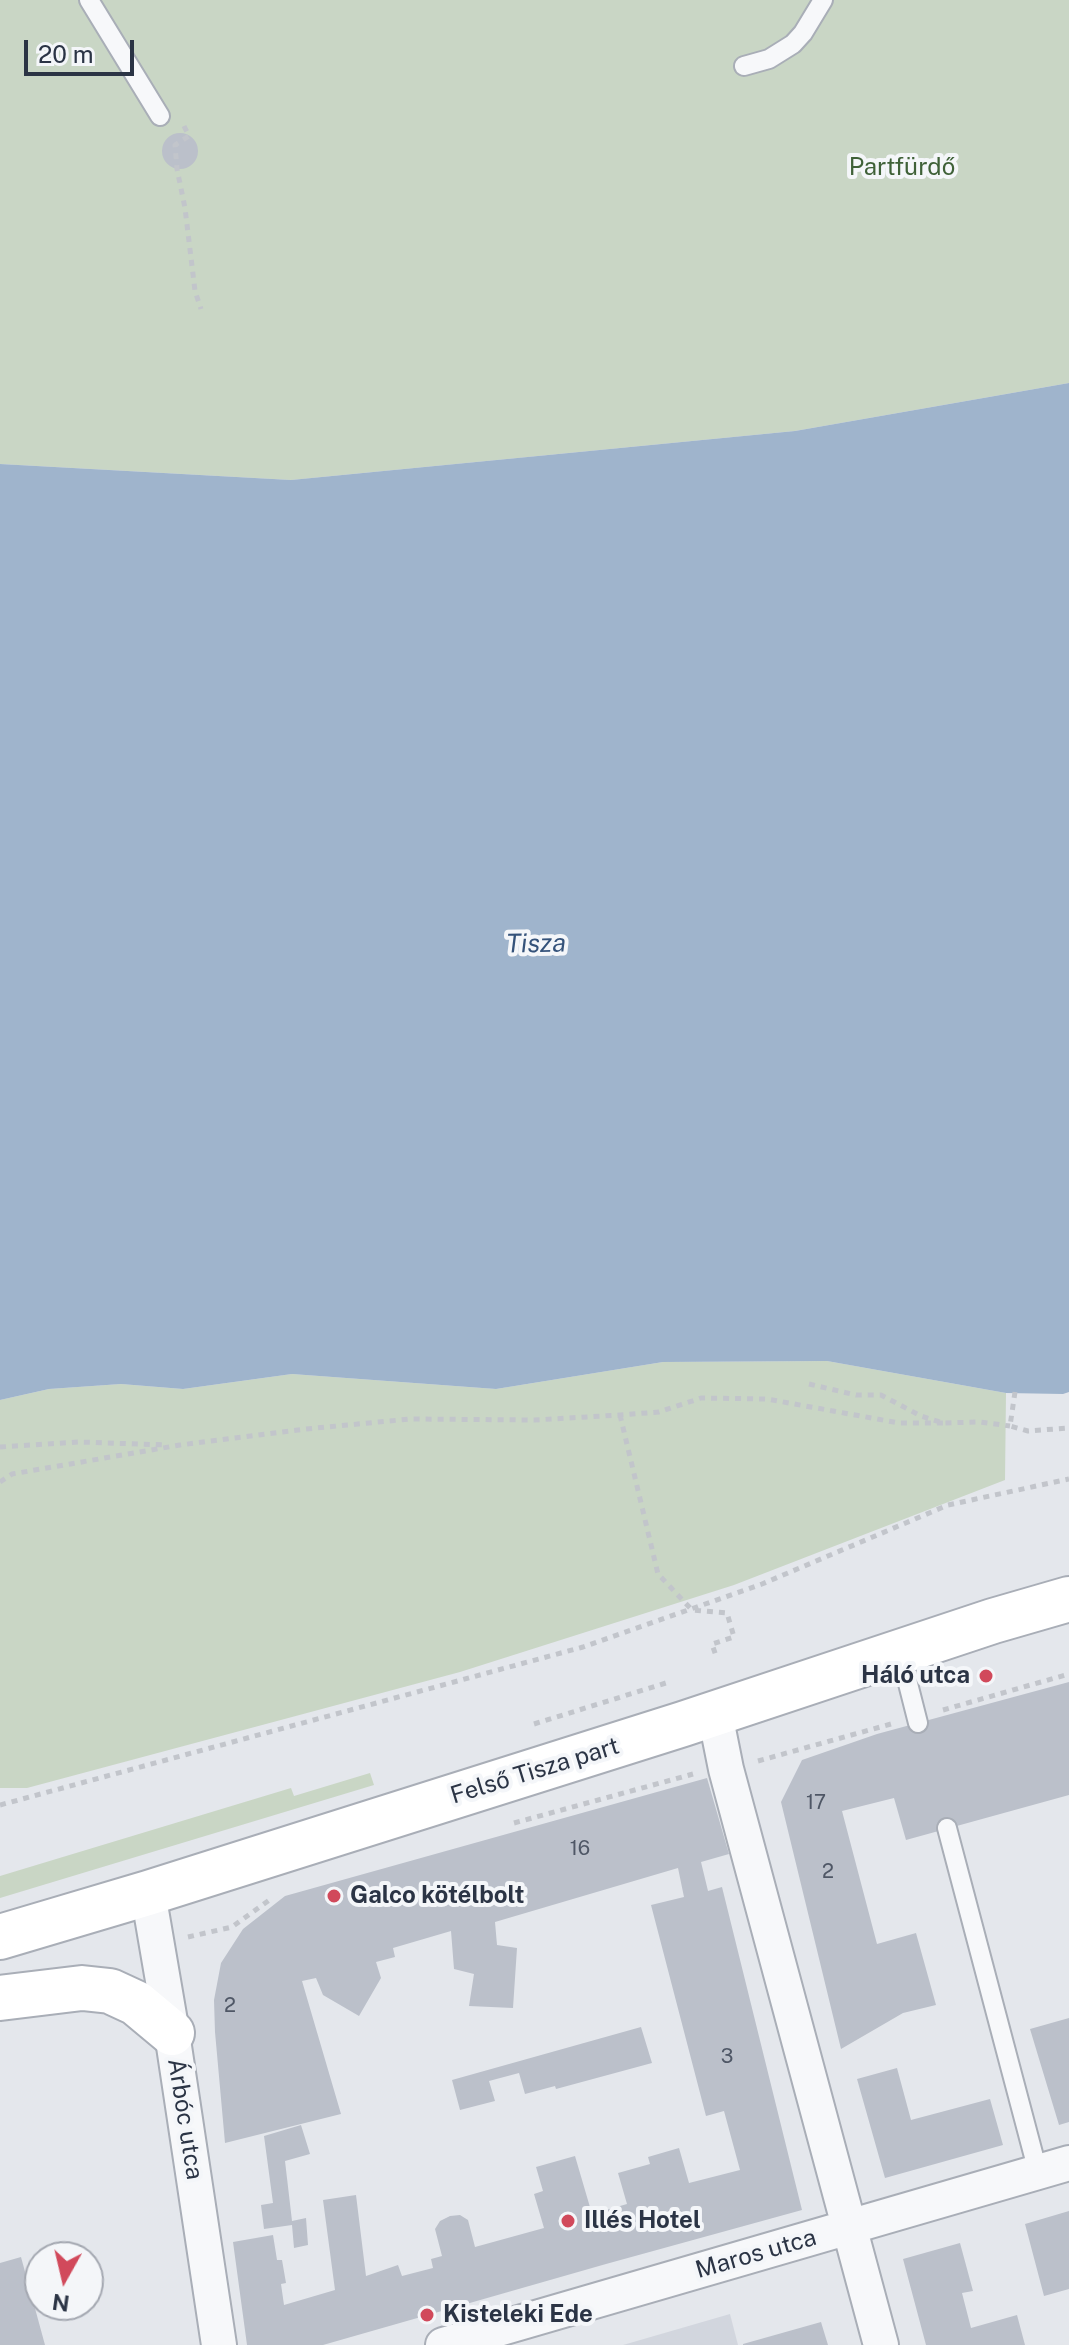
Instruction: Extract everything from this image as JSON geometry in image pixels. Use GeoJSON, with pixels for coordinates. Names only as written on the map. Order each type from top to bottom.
{"type":"FeatureCollection","features":[{"type":"Feature","properties":{"kind":"street","name":"Felső Tisza part"},"geometry":{"type":"LineString","coordinates":[[0,1937],[715,1714],[993,1621],[1069,1599]]}},
{"type":"Feature","properties":{"kind":"street"},"geometry":{"type":"LineString","coordinates":[[715,1714],[726,1769],[881,2345]]}},
{"type":"Feature","properties":{"kind":"street","name":"Árbóc utca"},"geometry":{"type":"LineString","coordinates":[[148,1893],[219,2345]]}},
{"type":"Feature","properties":{"kind":"street"},"geometry":{"type":"LineString","coordinates":[[0,1998],[82,1988],[110,1991],[136,2003],[172,2033]]}},
{"type":"Feature","properties":{"kind":"street","name":"Maros utca"},"geometry":{"type":"LineString","coordinates":[[443,2345],[1053,2168]]}},
{"type":"Feature","properties":{"kind":"lane"},"geometry":{"type":"LineString","coordinates":[[89,0],[160,116]]}},
{"type":"Feature","properties":{"kind":"lane"},"geometry":{"type":"LineString","coordinates":[[744,66],[769,59],[793,44],[823,0]]}},
{"type":"Feature","properties":{"kind":"lane"},"geometry":{"type":"LineString","coordinates":[[900,1652],[918,1720]]}},
{"type":"Feature","properties":{"kind":"lane"},"geometry":{"type":"LineString","coordinates":[[947,1828],[1053,2168]]}},
{"type":"Feature","properties":{"kind":"path"},"geometry":{"type":"LineString","coordinates":[[189,136],[175,145],[195,291],[201,309]]}},
{"type":"Feature","properties":{"kind":"path"},"geometry":{"type":"LineString","coordinates":[[809,1384],[856,1395],[881,1395],[921,1416],[943,1423]]}},
{"type":"Feature","properties":{"kind":"path"},"geometry":{"type":"LineString","coordinates":[[1010,1426],[1015,1392]]}},
{"type":"Feature","properties":{"kind":"path"},"geometry":{"type":"LineString","coordinates":[[0,1482],[12,1474],[180,1445],[410,1419],[535,1420],[659,1412],[701,1398],[767,1399],[899,1423],[980,1422],[1028,1431],[1069,1428]]}},
{"type":"Feature","properties":{"kind":"path"},"geometry":{"type":"LineString","coordinates":[[620,1415],[658,1574],[692,1610],[727,1613],[734,1637],[712,1644],[716,1656]]}},
{"type":"Feature","properties":{"kind":"path"},"geometry":{"type":"LineString","coordinates":[[0,1447],[79,1442],[180,1445]]}},
{"type":"Feature","properties":{"kind":"path"},"geometry":{"type":"LineString","coordinates":[[0,1805],[583,1647],[762,1584],[948,1505],[1069,1479]]}},
{"type":"Feature","properties":{"kind":"path"},"geometry":{"type":"LineString","coordinates":[[502,1827],[698,1773],[726,1769],[918,1720],[1069,1674]]}},
{"type":"Feature","properties":{"kind":"path"},"geometry":{"type":"LineString","coordinates":[[534,1724],[669,1682]]}},
{"type":"Feature","properties":{"kind":"path"},"geometry":{"type":"LineString","coordinates":[[157,1945],[232,1927],[280,1892]]}},
{"type":"Feature","properties":{"kind":"shaded area"},"geometry":{"type":"Polygon","coordinates":[[[730,2314],[738,2345],[623,2345],[730,2314]]]}},
{"type":"Feature","properties":{"kind":"green space","name":"Partfürdő"},"geometry":{"type":"Polygon","coordinates":[[[0,0],[1069,0],[1069,383],[795,431],[291,480],[0,464],[0,0]]]}},
{"type":"Feature","properties":{"kind":"green space"},"geometry":{"type":"Polygon","coordinates":[[[827,1361],[1006,1393],[1005,1480],[734,1585],[460,1672],[27,1788],[0,1788],[0,1400],[49,1389],[121,1384],[183,1389],[292,1374],[496,1389],[663,1362],[827,1361]]]}},
{"type":"Feature","properties":{"kind":"green space"},"geometry":{"type":"Polygon","coordinates":[[[370,1773],[374,1785],[0,1898],[0,1876],[291,1788],[294,1796],[370,1773]]]}},
{"type":"Feature","properties":{"kind":"water","name":"Tisza"},"geometry":{"type":"Polygon","coordinates":[[[1069,383],[1069,1392],[1006,1393],[827,1361],[663,1362],[496,1389],[292,1374],[183,1389],[121,1384],[49,1389],[0,1400],[0,464],[291,480],[795,431],[1069,383]]]}},
{"type":"Feature","properties":{"kind":"building"},"geometry":{"type":"Polygon","coordinates":[[[180,133],[192,139],[198,151],[192,163],[180,169],[168,163],[162,151],[168,139],[180,133]]]}},
{"type":"Feature","properties":{"kind":"building"},"geometry":{"type":"Polygon","coordinates":[[[1069,1682],[1069,1795],[906,1840],[894,1798],[842,1811],[877,1944],[916,1933],[936,2005],[903,2013],[841,2049],[781,1802],[802,1760],[877,1734],[1069,1682]]]}},
{"type":"Feature","properties":{"kind":"building"},"geometry":{"type":"Polygon","coordinates":[[[707,1778],[729,1854],[701,1862],[708,1891],[722,1887],[802,2210],[323,2345],[247,2345],[233,2242],[273,2235],[277,2260],[282,2260],[286,2283],[281,2284],[284,2305],[335,2290],[323,2200],[356,2195],[366,2276],[398,2265],[402,2276],[433,2268],[431,2259],[442,2256],[435,2229],[440,2221],[450,2216],[460,2215],[468,2220],[475,2247],[544,2228],[534,2194],[543,2191],[536,2167],[575,2156],[592,2214],[627,2204],[618,2173],[650,2164],[648,2157],[679,2148],[689,2183],[740,2170],[724,2111],[706,2116],[651,1905],[684,1897],[678,1868],[495,1922],[497,1945],[517,1948],[513,2008],[469,2006],[474,1974],[454,1969],[451,1931],[393,1948],[395,1957],[376,1962],[381,1978],[359,2016],[323,1995],[316,1978],[302,1981],[341,2114],[225,2143],[215,2032],[214,2000],[221,1963],[243,1929],[285,1896],[707,1778]]]}},
{"type":"Feature","properties":{"kind":"building"},"geometry":{"type":"Polygon","coordinates":[[[1069,2018],[1069,2122],[1059,2125],[1030,2029],[1069,2018]]]}},
{"type":"Feature","properties":{"kind":"building"},"geometry":{"type":"Polygon","coordinates":[[[641,2027],[652,2063],[556,2089],[555,2086],[525,2094],[519,2073],[489,2081],[495,2101],[460,2110],[452,2080],[641,2027]]]}},
{"type":"Feature","properties":{"kind":"building"},"geometry":{"type":"Polygon","coordinates":[[[897,2068],[911,2120],[990,2099],[1003,2145],[885,2178],[857,2079],[897,2068]]]}},
{"type":"Feature","properties":{"kind":"building"},"geometry":{"type":"Polygon","coordinates":[[[301,2125],[310,2154],[285,2161],[292,2221],[306,2218],[308,2245],[294,2248],[292,2225],[264,2229],[261,2205],[273,2203],[264,2136],[301,2125]]]}},
{"type":"Feature","properties":{"kind":"building"},"geometry":{"type":"Polygon","coordinates":[[[1069,2211],[1069,2289],[1044,2296],[1025,2224],[1069,2211]]]}},
{"type":"Feature","properties":{"kind":"building"},"geometry":{"type":"Polygon","coordinates":[[[960,2243],[973,2291],[962,2293],[971,2328],[1017,2315],[1025,2345],[926,2345],[903,2259],[960,2243]]]}},
{"type":"Feature","properties":{"kind":"building"},"geometry":{"type":"Polygon","coordinates":[[[21,2257],[24,2268],[24,2321],[38,2321],[45,2345],[0,2345],[0,2263],[21,2257]]]}},
{"type":"Feature","properties":{"kind":"building"},"geometry":{"type":"Polygon","coordinates":[[[821,2322],[828,2345],[743,2345],[743,2344],[821,2322]]]}},
{"type":"Feature","properties":{"kind":"place","name":"Háló utca"},"geometry":{"type":"Point","coordinates":[986,1676]}},
{"type":"Feature","properties":{"kind":"place","name":"Galco kötélbolt"},"geometry":{"type":"Point","coordinates":[334,1896]}},
{"type":"Feature","properties":{"kind":"place","name":"Illés Hotel"},"geometry":{"type":"Point","coordinates":[568,2221]}},
{"type":"Feature","properties":{"kind":"place","name":"Kisteleki Ede"},"geometry":{"type":"Point","coordinates":[427,2315]}}]}
